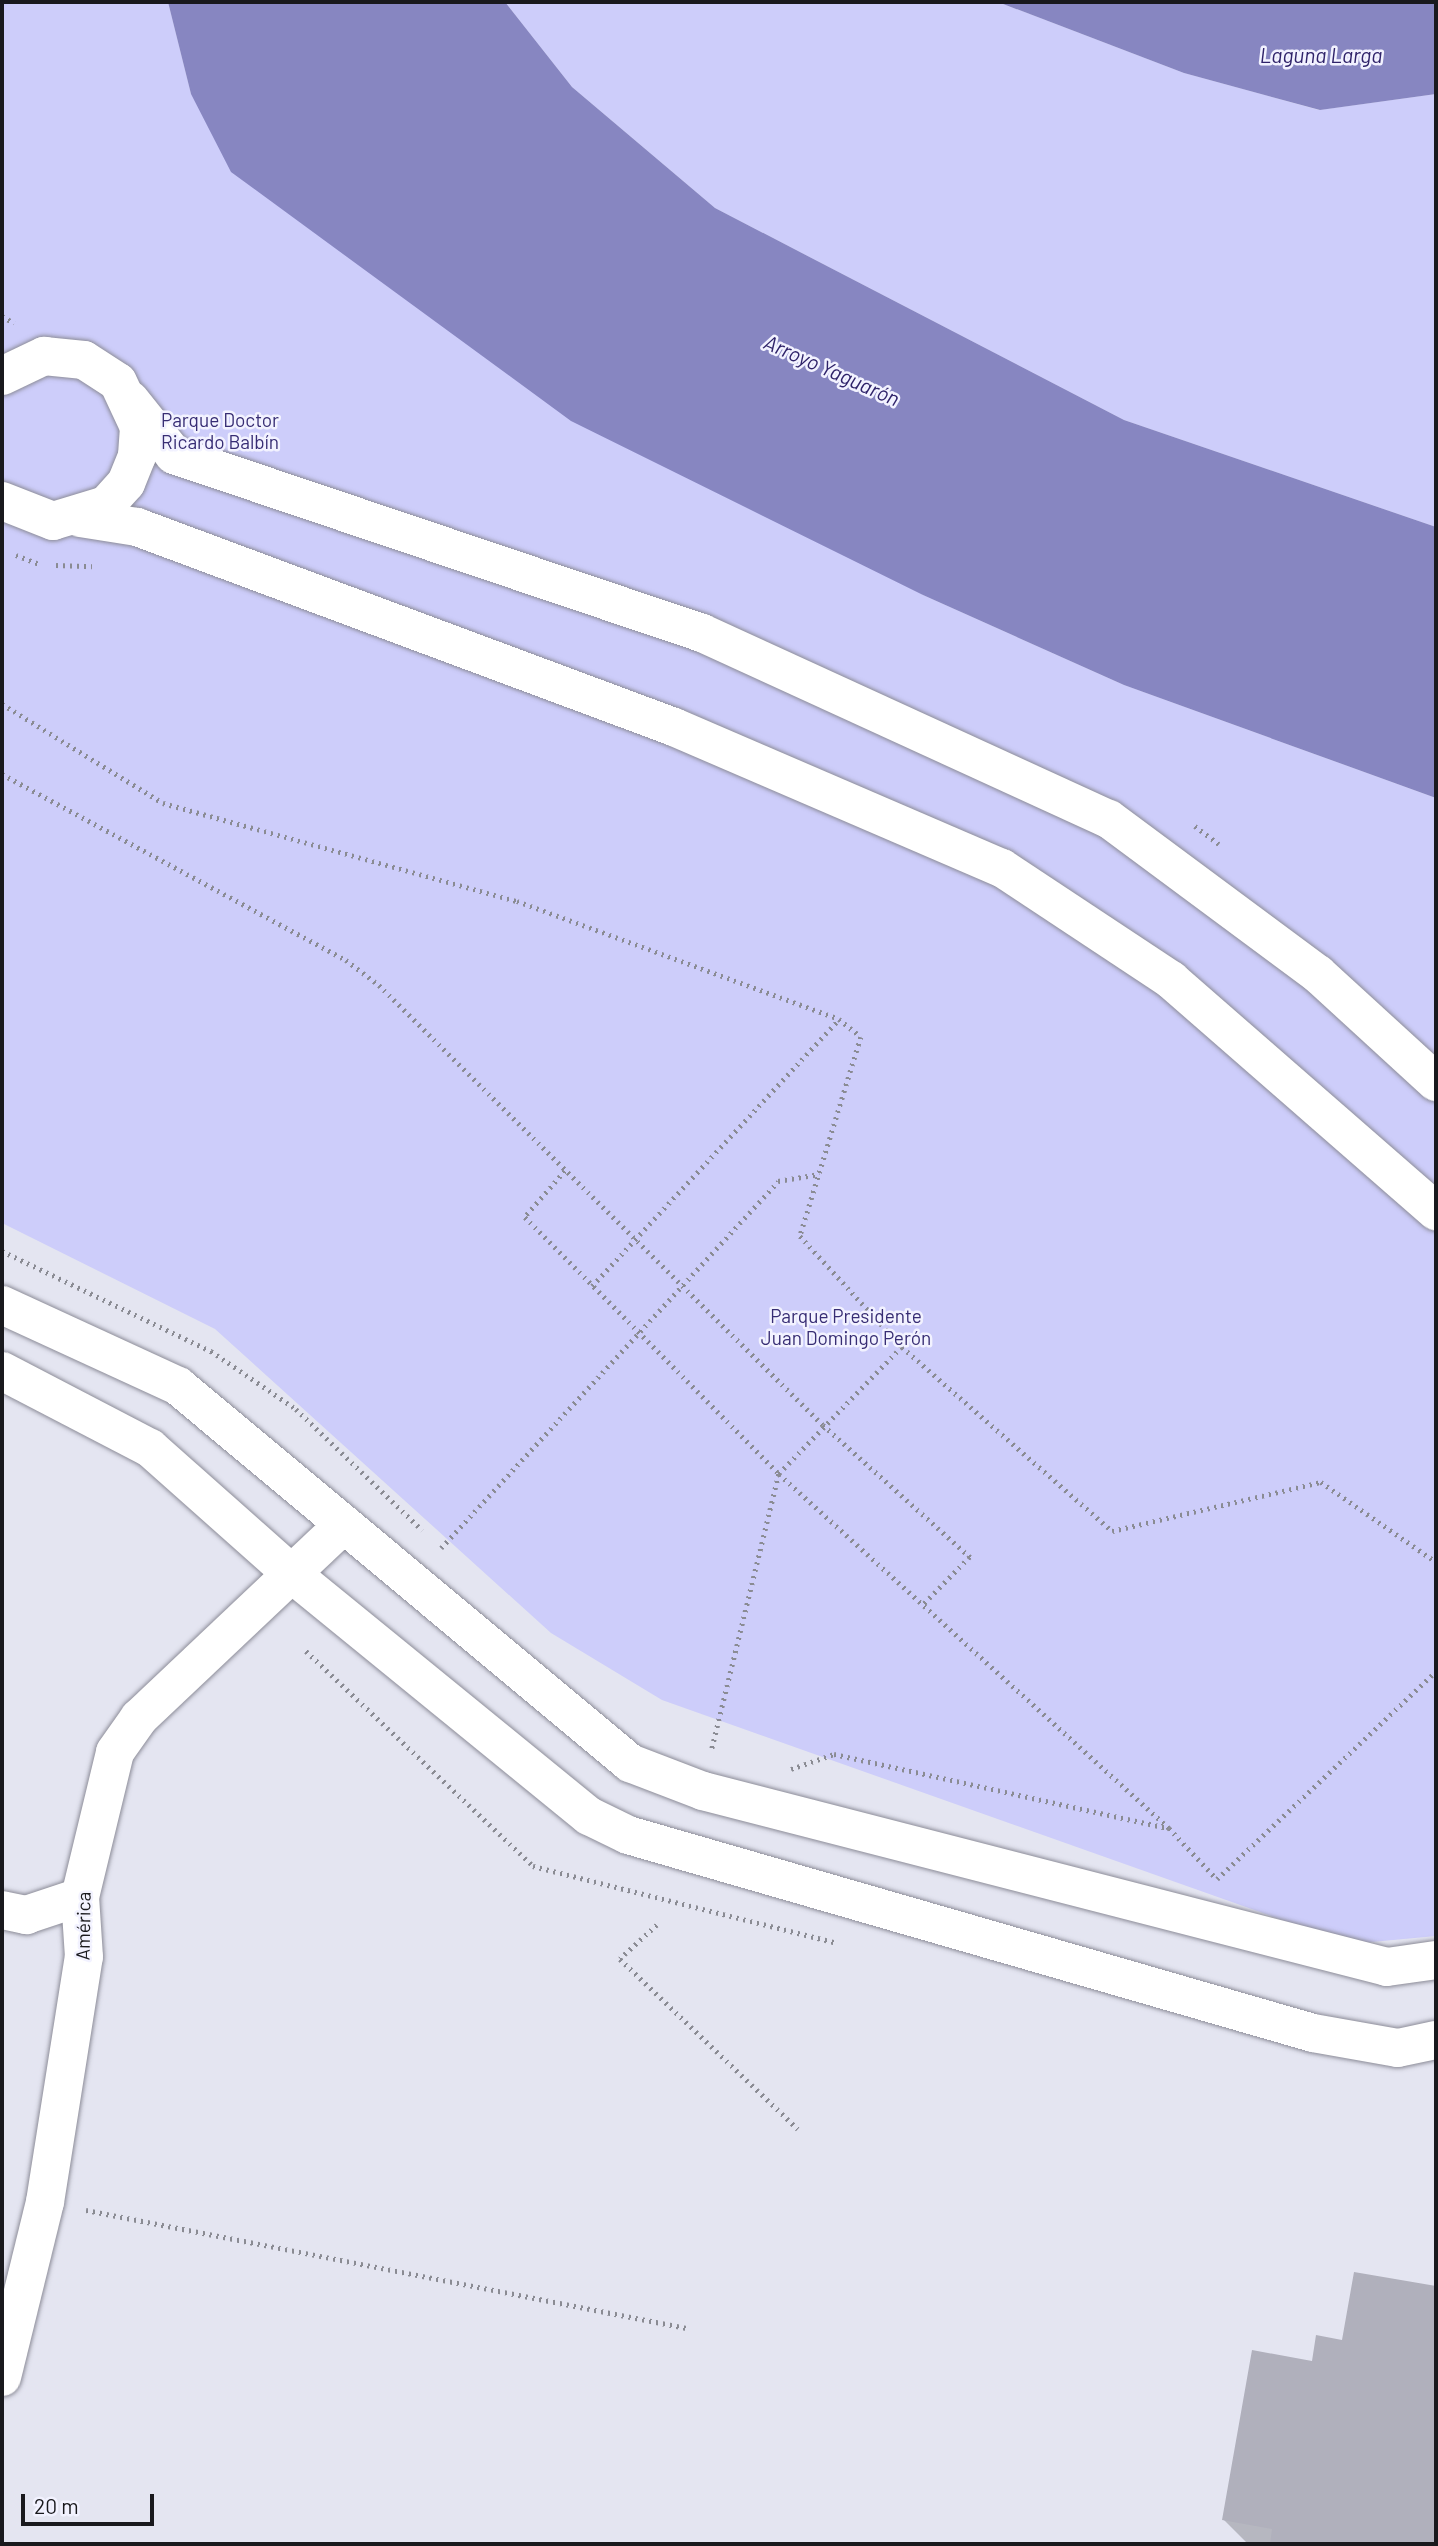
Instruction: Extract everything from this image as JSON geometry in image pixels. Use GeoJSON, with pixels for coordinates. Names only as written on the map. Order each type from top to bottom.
{"type":"FeatureCollection","features":[{"type":"Feature","properties":{"kind":"main road"},"geometry":{"type":"LineString","coordinates":[[2,376],[29,360],[64,355],[103,369],[174,454],[702,633],[1109,819],[1318,974],[1436,1082]]}},
{"type":"Feature","properties":{"kind":"main road"},"geometry":{"type":"LineString","coordinates":[[80,518],[106,505],[133,465],[139,427],[130,400]]}},
{"type":"Feature","properties":{"kind":"main road"},"geometry":{"type":"LineString","coordinates":[[2,501],[28,516],[80,518],[137,527],[674,727],[1002,868],[1171,980],[1436,1210]]}},
{"type":"Feature","properties":{"kind":"main road"},"geometry":{"type":"LineString","coordinates":[[2,1305],[178,1386],[344,1524],[568,1717],[630,1763],[703,1791],[1387,1967],[1436,1960]]}},
{"type":"Feature","properties":{"kind":"main road"},"geometry":{"type":"LineString","coordinates":[[2,1371],[150,1448],[292,1574],[589,1816],[628,1835],[1313,2033],[1398,2048],[1436,2040]]}},
{"type":"Feature","properties":{"kind":"main road","name":"América"},"geometry":{"type":"LineString","coordinates":[[2,2377],[45,2202],[84,1957],[80,1897],[115,1752],[139,1718],[344,1524]]}},
{"type":"Feature","properties":{"kind":"main road"},"geometry":{"type":"LineString","coordinates":[[2,1910],[26,1915],[80,1897]]}},
{"type":"Feature","properties":{"kind":"path"},"geometry":{"type":"LineString","coordinates":[[10,550],[26,562],[105,566]]}},
{"type":"Feature","properties":{"kind":"path"},"geometry":{"type":"LineString","coordinates":[[2,704],[163,803],[517,901],[839,1019],[861,1037],[800,1236],[902,1347],[1112,1531],[1321,1482],[1436,1562]]}},
{"type":"Feature","properties":{"kind":"path"},"geometry":{"type":"LineString","coordinates":[[2,774],[346,960],[823,1425],[970,1558],[923,1605]]}},
{"type":"Feature","properties":{"kind":"path"},"geometry":{"type":"LineString","coordinates":[[592,1286],[839,1019]]}},
{"type":"Feature","properties":{"kind":"path"},"geometry":{"type":"LineString","coordinates":[[565,1171],[525,1217],[779,1474],[1169,1828],[1217,1879],[1230,1883]]}},
{"type":"Feature","properties":{"kind":"path"},"geometry":{"type":"LineString","coordinates":[[441,1548],[778,1181],[819,1174]]}},
{"type":"Feature","properties":{"kind":"path"},"geometry":{"type":"LineString","coordinates":[[2,1251],[211,1351],[296,1409],[426,1535]]}},
{"type":"Feature","properties":{"kind":"path"},"geometry":{"type":"LineString","coordinates":[[710,1756],[779,1474],[823,1425],[902,1347]]}},
{"type":"Feature","properties":{"kind":"path"},"geometry":{"type":"LineString","coordinates":[[434,1541],[451,1558]]}},
{"type":"Feature","properties":{"kind":"path"},"geometry":{"type":"LineString","coordinates":[[1217,1879],[1436,1671]]}},
{"type":"Feature","properties":{"kind":"path"},"geometry":{"type":"LineString","coordinates":[[698,1749],[722,1759]]}},
{"type":"Feature","properties":{"kind":"path"},"geometry":{"type":"LineString","coordinates":[[779,1774],[834,1754],[1169,1828]]}},
{"type":"Feature","properties":{"kind":"path"},"geometry":{"type":"LineString","coordinates":[[657,1925],[620,1959],[798,2129]]}},
{"type":"Feature","properties":{"kind":"path"},"geometry":{"type":"LineString","coordinates":[[45,2202],[687,2328]]}},
{"type":"Feature","properties":{"kind":"green space","name":"Parque Presidente Juan Domingo Perón"},"geometry":{"type":"Polygon","coordinates":[[[2,2],[168,2],[191,94],[923,595],[1124,685],[1436,798],[1436,1936],[1350,1944],[662,1700],[551,1633],[215,1329],[2,1223],[2,2]]]}},
{"type":"Feature","properties":{"kind":"green space"},"geometry":{"type":"Polygon","coordinates":[[[505,2],[998,2],[1184,73],[1319,110],[1436,94],[1436,527],[1124,420],[715,208],[572,87],[505,2]]]}},
{"type":"Feature","properties":{"kind":"water","name":"Arroyo Yaguarón"},"geometry":{"type":"Polygon","coordinates":[[[168,2],[505,2],[572,87],[715,208],[1124,420],[1436,527],[1436,798],[1124,685],[923,595],[571,421],[231,172],[191,94],[168,2]]]}},
{"type":"Feature","properties":{"kind":"water","name":"Laguna Larga"},"geometry":{"type":"Polygon","coordinates":[[[998,2],[1436,2],[1436,94],[1320,110],[1184,73],[998,2]]]}},
{"type":"Feature","properties":{"kind":"building"},"geometry":{"type":"Polygon","coordinates":[[[1354,2272],[1436,2286],[1436,2544],[1270,2544],[1272,2529],[1222,2520],[1252,2350],[1312,2361],[1316,2335],[1342,2340],[1354,2272]]]}},
{"type":"Feature","properties":{"kind":"park label","name":"Parque Doctor Ricardo Balbín"},"geometry":{"type":"Point","coordinates":[220,431]}}]}
